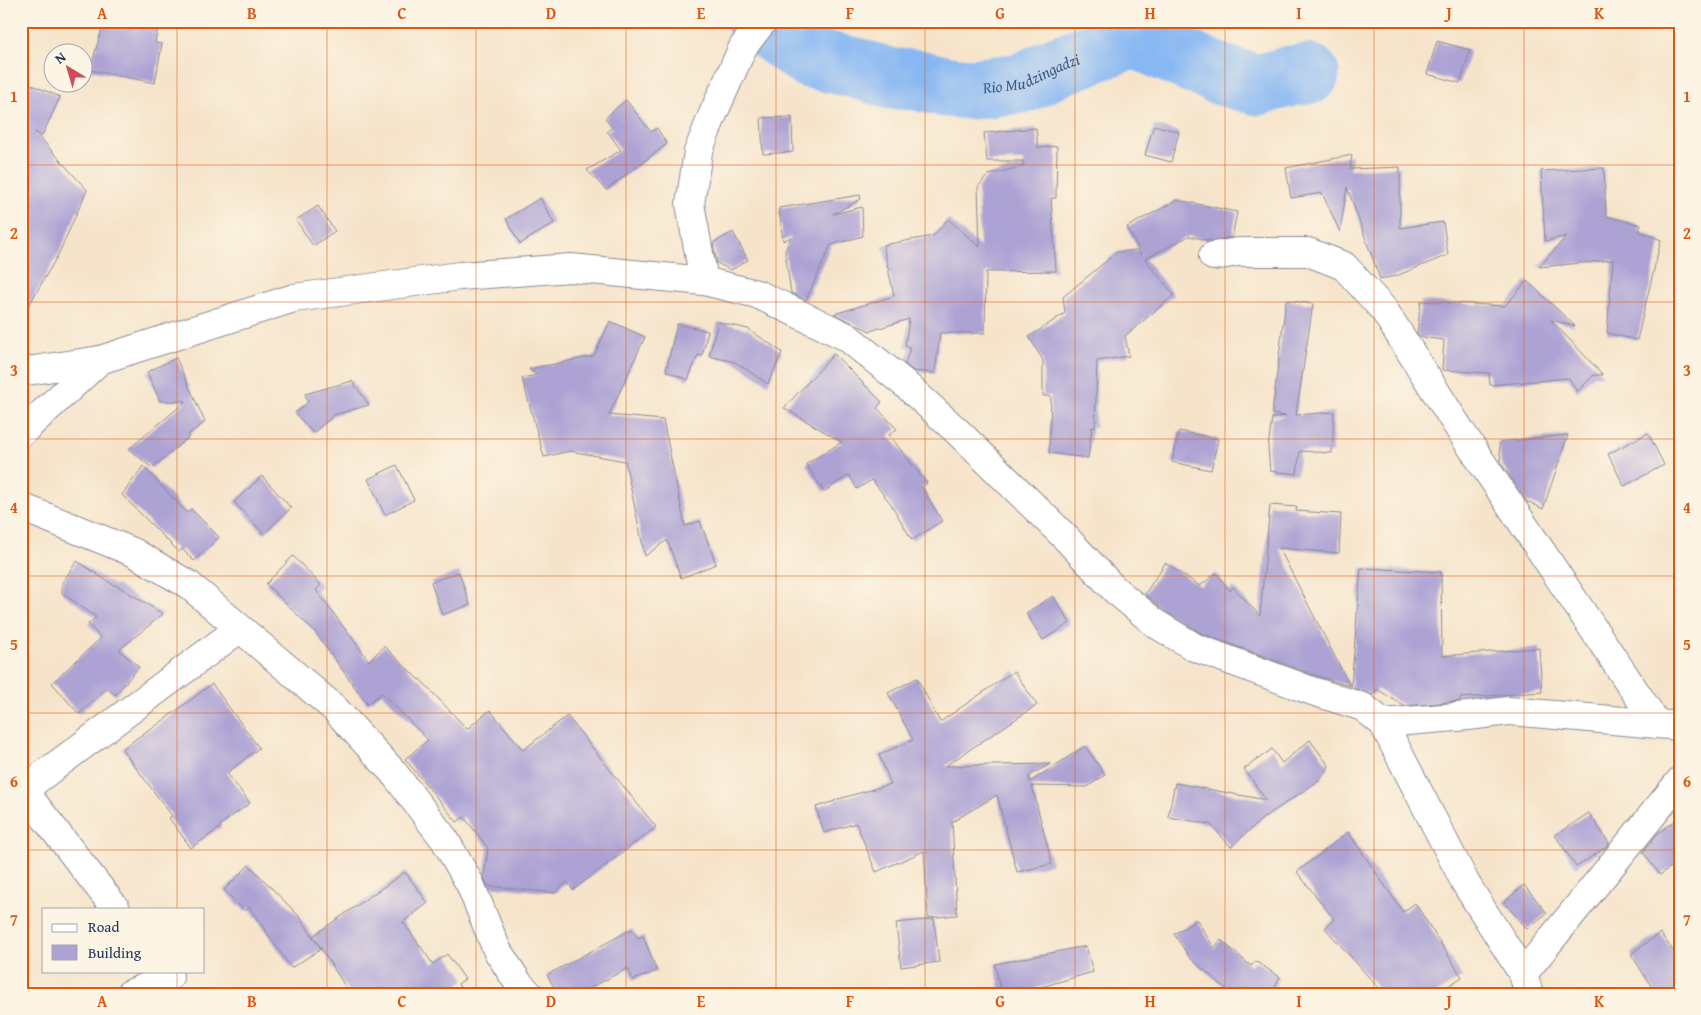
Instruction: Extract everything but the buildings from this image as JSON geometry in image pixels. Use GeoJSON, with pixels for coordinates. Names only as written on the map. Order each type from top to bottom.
{"type":"FeatureCollection","features":[{"type":"Feature","properties":{"kind":"street"},"geometry":{"type":"LineString","coordinates":[[704,281],[690,204],[698,152],[743,47],[760,25]]}},
{"type":"Feature","properties":{"kind":"street"},"geometry":{"type":"LineString","coordinates":[[1213,256],[1239,252],[1308,252],[1344,266],[1384,310],[1460,430],[1669,725]]}},
{"type":"Feature","properties":{"kind":"street"},"geometry":{"type":"LineString","coordinates":[[21,372],[100,360],[294,298],[460,276],[571,268],[704,281],[757,294],[847,338],[905,384],[959,433],[1066,538],[1114,589],[1156,624],[1194,647],[1312,691],[1363,707],[1383,722],[1466,884],[1526,984],[1680,781]]}},
{"type":"Feature","properties":{"kind":"street"},"geometry":{"type":"LineString","coordinates":[[21,433],[100,360]]}},
{"type":"Feature","properties":{"kind":"street"},"geometry":{"type":"LineString","coordinates":[[21,507],[133,552],[189,585],[334,708],[393,772],[445,840],[470,884],[497,950],[519,984],[528,994]]}},
{"type":"Feature","properties":{"kind":"street"},"geometry":{"type":"LineString","coordinates":[[115,908],[22,788],[239,629]]}},
{"type":"Feature","properties":{"kind":"street"},"geometry":{"type":"LineString","coordinates":[[1383,722],[1509,711],[1669,725]]}},
{"type":"Feature","properties":{"kind":"street"},"geometry":{"type":"LineString","coordinates":[[130,994],[171,981]]}},
{"type":"Feature","properties":{"kind":"waterway","name":"Rio Mudzingadzi"},"geometry":{"type":"LineString","coordinates":[[757,21],[809,58],[856,68],[892,79],[918,80],[947,87],[971,89],[1023,83],[1058,66],[1126,40],[1142,41],[1221,75],[1258,85],[1291,76],[1309,74]]}}]}
